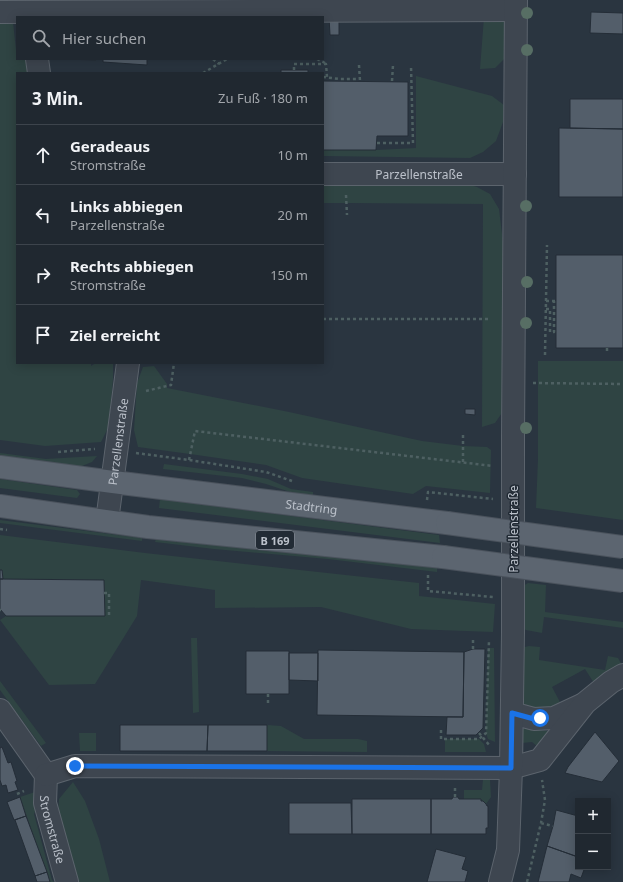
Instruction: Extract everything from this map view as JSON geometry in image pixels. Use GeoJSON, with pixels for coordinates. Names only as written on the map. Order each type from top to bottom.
{"type":"FeatureCollection","features":[{"type":"Feature","properties":{"kind":"main road","name":"Stadtring"},"geometry":{"type":"LineString","coordinates":[[0,467],[446,523],[623,547]]}},
{"type":"Feature","properties":{"kind":"main road","name":"B 169"},"geometry":{"type":"LineString","coordinates":[[0,506],[164,528],[443,557],[623,581]]}},
{"type":"Feature","properties":{"kind":"street"},"geometry":{"type":"LineString","coordinates":[[0,12],[37,15],[516,5]]}},
{"type":"Feature","properties":{"kind":"street","name":"Parzellenstraße"},"geometry":{"type":"LineString","coordinates":[[500,882],[508,850],[511,768],[516,5]]}},
{"type":"Feature","properties":{"kind":"street"},"geometry":{"type":"LineString","coordinates":[[37,60],[39,72]]}},
{"type":"Feature","properties":{"kind":"street","name":"Parzellenstraße"},"geometry":{"type":"LineString","coordinates":[[324,174],[515,174]]}},
{"type":"Feature","properties":{"kind":"street","name":"Parzellenstraße"},"geometry":{"type":"LineString","coordinates":[[107,521],[126,372]]}},
{"type":"Feature","properties":{"kind":"street"},"geometry":{"type":"LineString","coordinates":[[0,710],[46,775],[75,766],[511,768],[540,760],[585,703],[611,682],[623,675]]}},
{"type":"Feature","properties":{"kind":"street"},"geometry":{"type":"LineString","coordinates":[[512,713],[534,719],[554,718],[585,703]]}},
{"type":"Feature","properties":{"kind":"street","name":"Stromstraße"},"geometry":{"type":"LineString","coordinates":[[46,775],[45,802],[67,882]]}},
{"type":"Feature","properties":{"kind":"path"},"geometry":{"type":"LineString","coordinates":[[214,60],[219,64]]}},
{"type":"Feature","properties":{"kind":"path"},"geometry":{"type":"LineString","coordinates":[[205,72],[225,60]]}},
{"type":"Feature","properties":{"kind":"path"},"geometry":{"type":"LineString","coordinates":[[319,60],[326,64]]}},
{"type":"Feature","properties":{"kind":"path"},"geometry":{"type":"LineString","coordinates":[[294,70],[294,64],[326,64]]}},
{"type":"Feature","properties":{"kind":"path"},"geometry":{"type":"LineString","coordinates":[[326,64],[325,77],[359,80],[359,65]]}},
{"type":"Feature","properties":{"kind":"path"},"geometry":{"type":"LineString","coordinates":[[392,81],[393,65]]}},
{"type":"Feature","properties":{"kind":"path"},"geometry":{"type":"LineString","coordinates":[[376,143],[413,143],[411,66]]}},
{"type":"Feature","properties":{"kind":"path"},"geometry":{"type":"LineString","coordinates":[[346,190],[347,215]]}},
{"type":"Feature","properties":{"kind":"path"},"geometry":{"type":"LineString","coordinates":[[545,355],[547,245]]}},
{"type":"Feature","properties":{"kind":"path"},"geometry":{"type":"LineString","coordinates":[[546,301],[555,301],[554,332],[550,332],[550,309],[546,309]]}},
{"type":"Feature","properties":{"kind":"path"},"geometry":{"type":"LineString","coordinates":[[324,319],[488,319]]}},
{"type":"Feature","properties":{"kind":"path"},"geometry":{"type":"LineString","coordinates":[[607,348],[607,354]]}},
{"type":"Feature","properties":{"kind":"path"},"geometry":{"type":"LineString","coordinates":[[144,391],[171,385],[174,364]]}},
{"type":"Feature","properties":{"kind":"path"},"geometry":{"type":"LineString","coordinates":[[538,384],[623,384]]}},
{"type":"Feature","properties":{"kind":"path"},"geometry":{"type":"LineString","coordinates":[[189,460],[195,431],[498,466]]}},
{"type":"Feature","properties":{"kind":"path"},"geometry":{"type":"LineString","coordinates":[[463,435],[463,462]]}},
{"type":"Feature","properties":{"kind":"path"},"geometry":{"type":"LineString","coordinates":[[54,452],[92,449],[117,451],[266,472],[295,482]]}},
{"type":"Feature","properties":{"kind":"path"},"geometry":{"type":"LineString","coordinates":[[428,492],[488,499]]}},
{"type":"Feature","properties":{"kind":"path"},"geometry":{"type":"LineString","coordinates":[[428,573],[428,590],[500,598]]}},
{"type":"Feature","properties":{"kind":"path"},"geometry":{"type":"LineString","coordinates":[[104,593],[109,593],[110,614]]}},
{"type":"Feature","properties":{"kind":"path"},"geometry":{"type":"LineString","coordinates":[[473,640],[473,649]]}},
{"type":"Feature","properties":{"kind":"path"},"geometry":{"type":"LineString","coordinates":[[441,730],[441,739],[479,739],[486,733],[489,640]]}},
{"type":"Feature","properties":{"kind":"path"},"geometry":{"type":"LineString","coordinates":[[268,694],[268,706]]}},
{"type":"Feature","properties":{"kind":"path"},"geometry":{"type":"LineString","coordinates":[[479,732],[491,746]]}},
{"type":"Feature","properties":{"kind":"path"},"geometry":{"type":"LineString","coordinates":[[526,882],[541,823],[545,800]]}},
{"type":"Feature","properties":{"kind":"path"},"geometry":{"type":"LineString","coordinates":[[541,823],[553,826]]}},
{"type":"Feature","properties":{"kind":"green space"},"geometry":{"type":"Polygon","coordinates":[[[0,0],[494,0],[144,16],[16,16],[16,22],[13,22],[16,60],[29,60],[34,72],[16,72],[16,364],[91,364],[91,366],[94,364],[113,364],[113,379],[109,426],[101,442],[45,446],[0,440],[0,0]]]}},
{"type":"Feature","properties":{"kind":"green space"},"geometry":{"type":"Polygon","coordinates":[[[484,17],[495,17],[506,22],[505,58],[495,68],[480,69],[484,17]]]}},
{"type":"Feature","properties":{"kind":"green space"},"geometry":{"type":"Polygon","coordinates":[[[416,76],[492,96],[504,105],[503,122],[496,141],[483,152],[470,158],[324,156],[324,150],[416,148],[416,76]]]}},
{"type":"Feature","properties":{"kind":"green space"},"geometry":{"type":"Polygon","coordinates":[[[463,183],[477,187],[490,194],[499,209],[503,242],[504,410],[495,423],[482,427],[483,204],[324,203],[324,186],[346,184],[463,183]]]}},
{"type":"Feature","properties":{"kind":"green space"},"geometry":{"type":"Polygon","coordinates":[[[538,361],[623,361],[623,520],[536,508],[538,459],[538,361]]]}},
{"type":"Feature","properties":{"kind":"green space"},"geometry":{"type":"Polygon","coordinates":[[[154,366],[167,384],[167,388],[289,412],[422,441],[463,446],[487,447],[491,450],[490,493],[426,486],[413,494],[302,478],[266,465],[138,447],[134,430],[137,383],[143,367],[154,366]]]}},
{"type":"Feature","properties":{"kind":"green space"},"geometry":{"type":"Polygon","coordinates":[[[0,453],[46,459],[97,456],[92,462],[82,466],[66,466],[0,457],[0,453]]]}},
{"type":"Feature","properties":{"kind":"green space"},"geometry":{"type":"Polygon","coordinates":[[[164,464],[242,474],[268,479],[291,489],[313,492],[313,496],[290,492],[242,478],[163,469],[164,464]]]}},
{"type":"Feature","properties":{"kind":"green space"},"geometry":{"type":"Polygon","coordinates":[[[0,479],[77,490],[80,494],[77,498],[0,488],[0,479]]]}},
{"type":"Feature","properties":{"kind":"green space"},"geometry":{"type":"Polygon","coordinates":[[[160,499],[439,535],[440,543],[159,508],[160,499]]]}},
{"type":"Feature","properties":{"kind":"green space"},"geometry":{"type":"Polygon","coordinates":[[[0,520],[142,538],[142,541],[0,523],[0,520]]]}},
{"type":"Feature","properties":{"kind":"green space"},"geometry":{"type":"Polygon","coordinates":[[[0,535],[145,553],[419,583],[419,596],[495,604],[493,632],[411,629],[321,607],[215,608],[215,590],[141,580],[137,616],[95,684],[49,685],[0,620],[6,616],[104,616],[104,580],[3,579],[2,571],[0,570],[0,535]]]}},
{"type":"Feature","properties":{"kind":"green space"},"geometry":{"type":"Polygon","coordinates":[[[156,539],[328,555],[437,568],[437,572],[328,559],[214,549],[155,542],[156,539]]]}},
{"type":"Feature","properties":{"kind":"green space"},"geometry":{"type":"Polygon","coordinates":[[[528,583],[546,585],[545,612],[623,622],[623,628],[544,617],[542,633],[526,630],[522,628],[523,586],[528,583]]]}},
{"type":"Feature","properties":{"kind":"green space"},"geometry":{"type":"Polygon","coordinates":[[[191,638],[197,638],[199,712],[193,713],[191,638]]]}},
{"type":"Feature","properties":{"kind":"green space"},"geometry":{"type":"Polygon","coordinates":[[[529,646],[540,647],[539,660],[605,670],[608,656],[618,658],[622,665],[594,683],[585,669],[552,687],[560,702],[543,711],[527,708],[522,701],[521,648],[529,646]]]}},
{"type":"Feature","properties":{"kind":"green space"},"geometry":{"type":"Polygon","coordinates":[[[488,648],[494,648],[495,742],[488,739],[486,733],[488,648]]]}},
{"type":"Feature","properties":{"kind":"green space"},"geometry":{"type":"Polygon","coordinates":[[[0,681],[46,743],[41,746],[0,690],[0,681]]]}},
{"type":"Feature","properties":{"kind":"green space"},"geometry":{"type":"Polygon","coordinates":[[[267,725],[281,726],[304,739],[358,739],[367,741],[367,752],[267,751],[267,725]]]}},
{"type":"Feature","properties":{"kind":"green space"},"geometry":{"type":"Polygon","coordinates":[[[527,728],[551,732],[538,747],[532,742],[522,743],[520,734],[523,729],[527,728]]]}},
{"type":"Feature","properties":{"kind":"green space"},"geometry":{"type":"Polygon","coordinates":[[[79,733],[96,733],[96,751],[80,751],[79,733]]]}},
{"type":"Feature","properties":{"kind":"green space"},"geometry":{"type":"Polygon","coordinates":[[[445,739],[479,739],[484,744],[486,752],[445,752],[445,739]]]}},
{"type":"Feature","properties":{"kind":"green space"},"geometry":{"type":"Polygon","coordinates":[[[483,779],[490,779],[491,797],[486,804],[483,801],[464,799],[464,790],[482,790],[483,779]]]}},
{"type":"Feature","properties":{"kind":"green space"},"geometry":{"type":"Polygon","coordinates":[[[73,782],[85,801],[99,839],[110,882],[76,882],[58,814],[59,799],[73,782]]]}},
{"type":"Feature","properties":{"kind":"green space"},"geometry":{"type":"Polygon","coordinates":[[[35,792],[37,807],[34,814],[52,880],[54,882],[50,882],[20,797],[35,792]]]}},
{"type":"Feature","properties":{"kind":"building"},"geometry":{"type":"Polygon","coordinates":[[[591,12],[623,13],[623,34],[590,33],[591,12]]]}},
{"type":"Feature","properties":{"kind":"building"},"geometry":{"type":"Polygon","coordinates":[[[329,17],[339,17],[339,35],[330,35],[329,17]]]}},
{"type":"Feature","properties":{"kind":"building"},"geometry":{"type":"Polygon","coordinates":[[[103,60],[147,60],[147,65],[103,62],[103,60]]]}},
{"type":"Feature","properties":{"kind":"building"},"geometry":{"type":"Polygon","coordinates":[[[281,70],[308,70],[308,72],[281,72],[281,70]]]}},
{"type":"Feature","properties":{"kind":"building"},"geometry":{"type":"Polygon","coordinates":[[[324,81],[408,82],[408,136],[377,136],[376,150],[324,150],[324,81]]]}},
{"type":"Feature","properties":{"kind":"building"},"geometry":{"type":"Polygon","coordinates":[[[570,99],[623,99],[623,129],[570,128],[570,99]]]}},
{"type":"Feature","properties":{"kind":"building"},"geometry":{"type":"Polygon","coordinates":[[[559,128],[623,129],[623,197],[559,197],[559,128]]]}},
{"type":"Feature","properties":{"kind":"building"},"geometry":{"type":"Polygon","coordinates":[[[556,255],[623,255],[623,348],[556,348],[556,255]]]}},
{"type":"Feature","properties":{"kind":"building"},"geometry":{"type":"Polygon","coordinates":[[[465,409],[475,409],[475,415],[465,414],[465,409]]]}},
{"type":"Feature","properties":{"kind":"building"},"geometry":{"type":"Polygon","coordinates":[[[0,570],[2,570],[3,579],[0,579],[0,570]]]}},
{"type":"Feature","properties":{"kind":"building"},"geometry":{"type":"Polygon","coordinates":[[[0,579],[104,580],[105,616],[6,616],[0,609],[0,579]]]}},
{"type":"Feature","properties":{"kind":"building"},"geometry":{"type":"Polygon","coordinates":[[[473,649],[485,649],[483,728],[476,735],[446,735],[447,717],[463,717],[464,652],[473,649]]]}},
{"type":"Feature","properties":{"kind":"building"},"geometry":{"type":"Polygon","coordinates":[[[318,650],[464,652],[463,717],[317,715],[318,650]]]}},
{"type":"Feature","properties":{"kind":"building"},"geometry":{"type":"Polygon","coordinates":[[[246,651],[289,651],[289,694],[246,694],[246,651]]]}},
{"type":"Feature","properties":{"kind":"building"},"geometry":{"type":"Polygon","coordinates":[[[289,653],[318,653],[318,681],[289,680],[289,653]]]}},
{"type":"Feature","properties":{"kind":"building"},"geometry":{"type":"Polygon","coordinates":[[[120,725],[208,725],[207,751],[120,751],[120,725]]]}},
{"type":"Feature","properties":{"kind":"building"},"geometry":{"type":"Polygon","coordinates":[[[208,725],[267,725],[267,751],[207,751],[208,725]]]}},
{"type":"Feature","properties":{"kind":"building"},"geometry":{"type":"Polygon","coordinates":[[[595,732],[619,761],[602,782],[565,773],[568,767],[595,732]]]}},
{"type":"Feature","properties":{"kind":"building"},"geometry":{"type":"Polygon","coordinates":[[[2,747],[8,763],[11,762],[17,781],[15,782],[18,790],[8,793],[6,785],[2,786],[0,780],[0,748],[2,747]]]}},
{"type":"Feature","properties":{"kind":"building"},"geometry":{"type":"Polygon","coordinates":[[[20,797],[26,816],[14,820],[7,802],[20,797]]]}},
{"type":"Feature","properties":{"kind":"building"},"geometry":{"type":"Polygon","coordinates":[[[453,797],[458,797],[459,799],[481,799],[481,801],[488,806],[488,828],[486,828],[486,834],[431,834],[431,799],[452,799],[453,797]]]}},
{"type":"Feature","properties":{"kind":"building"},"geometry":{"type":"Polygon","coordinates":[[[352,799],[431,799],[431,834],[352,834],[352,799]]]}},
{"type":"Feature","properties":{"kind":"building"},"geometry":{"type":"Polygon","coordinates":[[[289,803],[351,803],[352,834],[289,834],[289,803]]]}},
{"type":"Feature","properties":{"kind":"building"},"geometry":{"type":"Polygon","coordinates":[[[556,810],[575,815],[575,856],[547,846],[556,810]]]}},
{"type":"Feature","properties":{"kind":"building"},"geometry":{"type":"Polygon","coordinates":[[[26,816],[47,872],[35,876],[15,820],[26,816]]]}},
{"type":"Feature","properties":{"kind":"building"},"geometry":{"type":"Polygon","coordinates":[[[547,846],[575,856],[575,870],[584,870],[581,878],[571,874],[569,882],[538,882],[547,846]]]}},
{"type":"Feature","properties":{"kind":"building"},"geometry":{"type":"Polygon","coordinates":[[[436,849],[466,857],[462,869],[468,871],[465,882],[427,882],[436,849]]]}},
{"type":"Feature","properties":{"kind":"building"},"geometry":{"type":"Polygon","coordinates":[[[47,872],[50,882],[37,882],[35,876],[47,872]]]}},
{"type":"Feature","properties":{"kind":"route"},"geometry":{"type":"LineString","coordinates":[[75,766],[511,768],[512,713],[534,719],[540,718]]}}]}
